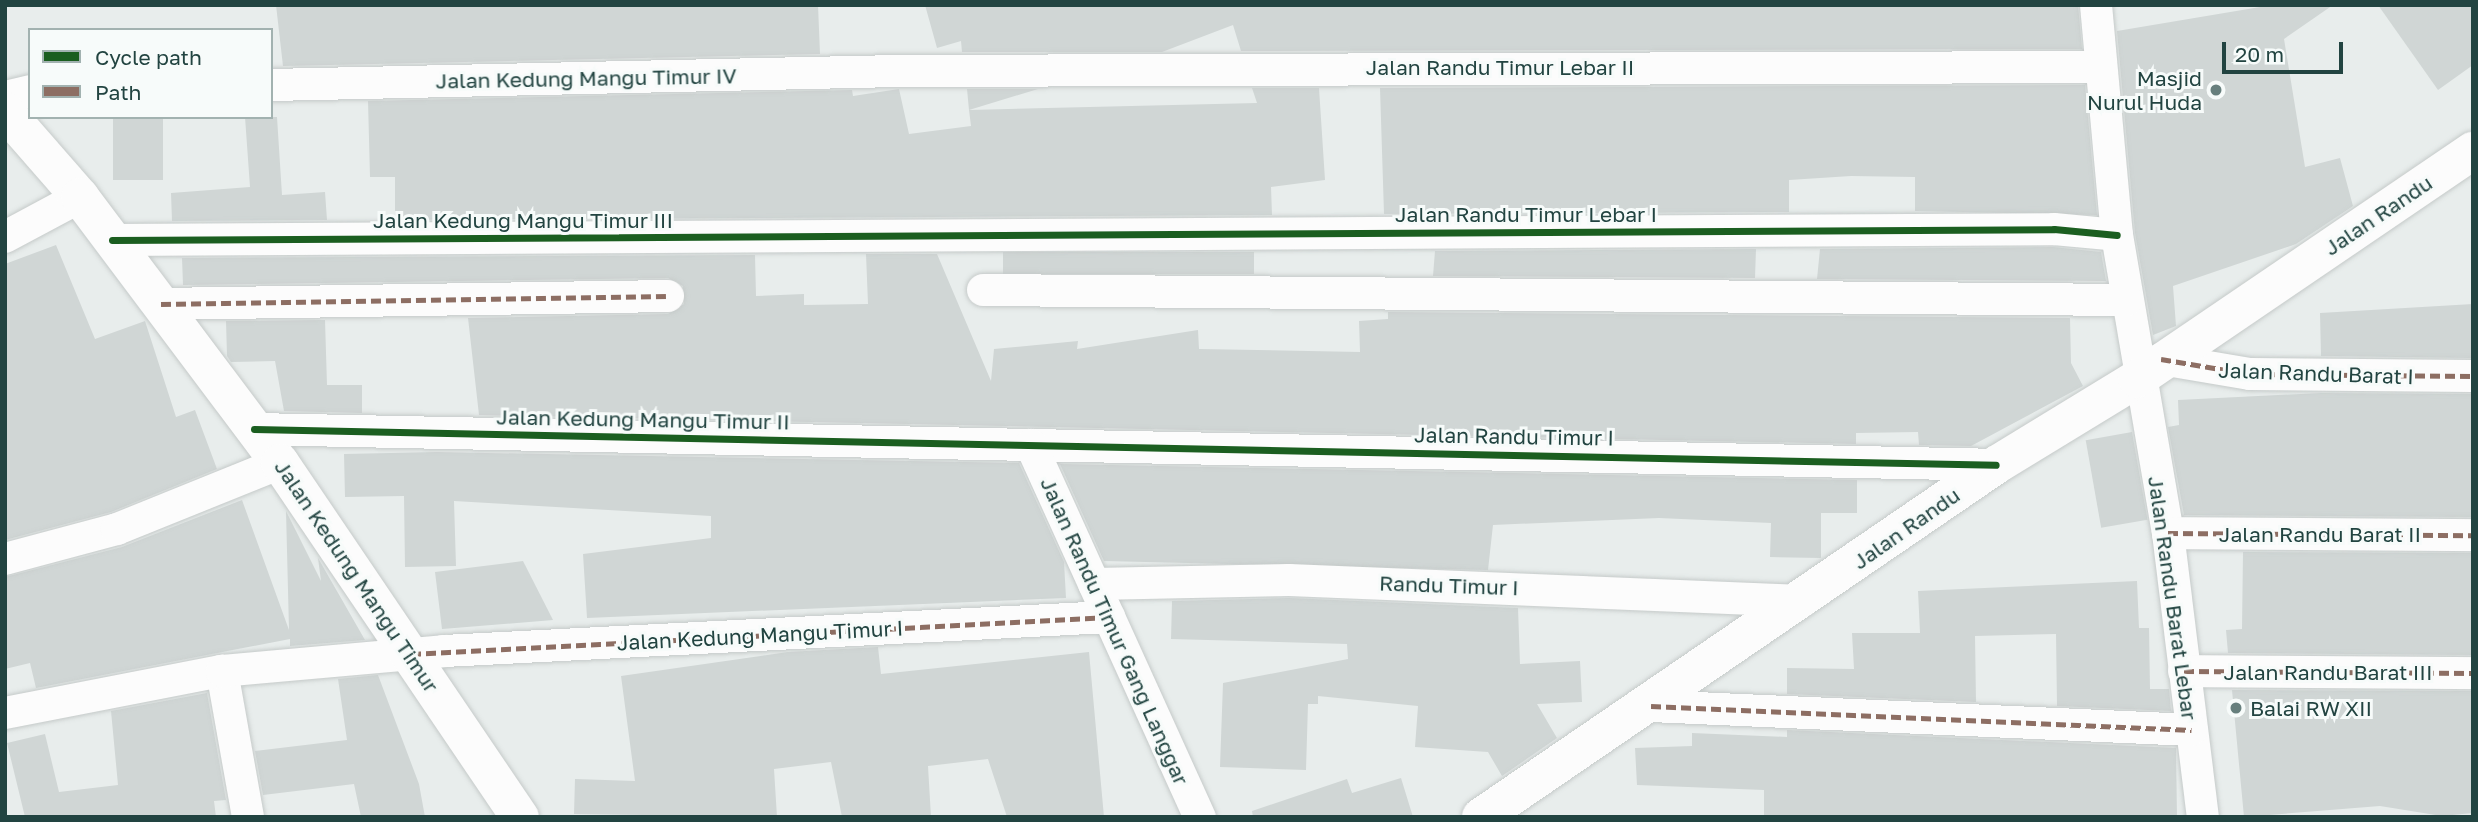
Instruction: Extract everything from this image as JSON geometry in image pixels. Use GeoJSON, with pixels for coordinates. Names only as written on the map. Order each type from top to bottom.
{"type":"FeatureCollection","features":[{"type":"Feature","properties":{"kind":"street","name":"Jalan Randu Barat Lebar"},"geometry":{"type":"LineString","coordinates":[[2096,5],[2117,235],[2127,300],[2149,369],[2203,817]]}},
{"type":"Feature","properties":{"kind":"street","name":"Jalan Randu Timur Lebar II"},"geometry":{"type":"LineString","coordinates":[[900,71],[2101,67]]}},
{"type":"Feature","properties":{"kind":"street","name":"Jalan Kedung Mangu Timur IV"},"geometry":{"type":"LineString","coordinates":[[273,85],[900,71]]}},
{"type":"Feature","properties":{"kind":"street"},"geometry":{"type":"LineString","coordinates":[[5,97],[28,92]]}},
{"type":"Feature","properties":{"kind":"street","name":"Jalan Kedung Mangu Timur"},"geometry":{"type":"LineString","coordinates":[[5,111],[80,197],[280,463],[520,817]]}},
{"type":"Feature","properties":{"kind":"street","name":"Jalan Randu"},"geometry":{"type":"LineString","coordinates":[[1481,817],[1651,706],[1996,465],[2149,369],[2473,151]]}},
{"type":"Feature","properties":{"kind":"street"},"geometry":{"type":"LineString","coordinates":[[5,237],[80,197]]}},
{"type":"Feature","properties":{"kind":"street","name":"Jalan Randu Timur Lebar I"},"geometry":{"type":"LineString","coordinates":[[935,235],[2040,229],[2117,235]]}},
{"type":"Feature","properties":{"kind":"street","name":"Jalan Kedung Mangu Timur III"},"geometry":{"type":"LineString","coordinates":[[112,240],[935,235]]}},
{"type":"Feature","properties":{"kind":"street"},"geometry":{"type":"LineString","coordinates":[[983,290],[2127,300]]}},
{"type":"Feature","properties":{"kind":"street"},"geometry":{"type":"LineString","coordinates":[[161,304],[668,296]]}},
{"type":"Feature","properties":{"kind":"street","name":"Jalan Randu Barat I"},"geometry":{"type":"LineString","coordinates":[[2149,369],[2250,374],[2473,376]]}},
{"type":"Feature","properties":{"kind":"street","name":"Jalan Kedung Mangu Timur II"},"geometry":{"type":"LineString","coordinates":[[254,429],[1031,445]]}},
{"type":"Feature","properties":{"kind":"street","name":"Jalan Randu Timur I"},"geometry":{"type":"LineString","coordinates":[[1031,445],[1996,465]]}},
{"type":"Feature","properties":{"kind":"street","name":"Jalan Randu Timur Gang Langgar"},"geometry":{"type":"LineString","coordinates":[[1031,445],[1200,817]]}},
{"type":"Feature","properties":{"kind":"street"},"geometry":{"type":"LineString","coordinates":[[5,559],[117,528],[280,463]]}},
{"type":"Feature","properties":{"kind":"street","name":"Jalan Randu Barat II"},"geometry":{"type":"LineString","coordinates":[[2168,533],[2473,535]]}},
{"type":"Feature","properties":{"kind":"street","name":"Randu Timur I"},"geometry":{"type":"LineString","coordinates":[[1094,584],[1289,580],[1803,601]]}},
{"type":"Feature","properties":{"kind":"street","name":"Jalan Kedung Mangu Timur I"},"geometry":{"type":"LineString","coordinates":[[5,713],[222,671],[411,654],[1109,617]]}},
{"type":"Feature","properties":{"kind":"street"},"geometry":{"type":"LineString","coordinates":[[222,671],[247,817]]}},
{"type":"Feature","properties":{"kind":"street","name":"Jalan Randu Barat III"},"geometry":{"type":"LineString","coordinates":[[2184,671],[2473,673]]}},
{"type":"Feature","properties":{"kind":"street"},"geometry":{"type":"LineString","coordinates":[[1651,706],[2191,730]]}},
{"type":"Feature","properties":{"kind":"building"},"geometry":{"type":"Polygon","coordinates":[[[276,5],[818,5],[820,54],[283,66],[276,5]]]}},
{"type":"Feature","properties":{"kind":"building"},"geometry":{"type":"Polygon","coordinates":[[[925,5],[2078,5],[2082,49],[1241,51],[1233,25],[1162,52],[962,52],[961,41],[937,48],[925,5]]]}},
{"type":"Feature","properties":{"kind":"building"},"geometry":{"type":"Polygon","coordinates":[[[2272,5],[2333,5],[2284,39],[2305,167],[2340,158],[2353,206],[2296,244],[2173,286],[2176,326],[2153,335],[2135,233],[2117,31],[2272,5]]]}},
{"type":"Feature","properties":{"kind":"building"},"geometry":{"type":"Polygon","coordinates":[[[2378,5],[2473,5],[2473,65],[2438,90],[2378,5]]]}},
{"type":"Feature","properties":{"kind":"building"},"geometry":{"type":"Polygon","coordinates":[[[2085,85],[2097,215],[1915,211],[1915,177],[1851,176],[1789,180],[1789,212],[1384,214],[1380,88],[2085,85]]]}},
{"type":"Feature","properties":{"kind":"building"},"geometry":{"type":"Polygon","coordinates":[[[1252,88],[1319,88],[1325,180],[1271,187],[1272,215],[395,220],[395,177],[370,177],[368,101],[852,90],[853,96],[899,89],[909,134],[971,126],[969,110],[1257,103],[1252,88]]]}},
{"type":"Feature","properties":{"kind":"building"},"geometry":{"type":"Polygon","coordinates":[[[967,89],[1038,89],[969,110],[967,89]]]}},
{"type":"Feature","properties":{"kind":"building"},"geometry":{"type":"Polygon","coordinates":[[[277,117],[282,195],[325,192],[327,220],[172,221],[171,193],[250,187],[245,119],[277,117]]]}},
{"type":"Feature","properties":{"kind":"building"},"geometry":{"type":"Polygon","coordinates":[[[113,119],[163,119],[163,180],[113,180],[113,119]]]}},
{"type":"Feature","properties":{"kind":"building"},"geometry":{"type":"Polygon","coordinates":[[[56,245],[95,339],[145,321],[176,417],[195,410],[217,469],[111,512],[5,540],[5,264],[56,245]]]}},
{"type":"Feature","properties":{"kind":"building"},"geometry":{"type":"Polygon","coordinates":[[[2053,247],[2101,252],[2106,281],[1817,279],[1820,249],[2053,247]]]}},
{"type":"Feature","properties":{"kind":"building"},"geometry":{"type":"Polygon","coordinates":[[[1756,249],[1755,278],[1433,276],[1435,251],[1756,249]]]}},
{"type":"Feature","properties":{"kind":"building"},"geometry":{"type":"Polygon","coordinates":[[[1003,252],[1254,252],[1254,274],[1003,274],[1003,252]]]}},
{"type":"Feature","properties":{"kind":"building"},"geometry":{"type":"Polygon","coordinates":[[[866,254],[937,254],[991,381],[994,349],[1078,341],[1077,349],[1198,330],[1199,349],[1360,352],[1359,321],[1388,319],[1388,312],[2070,318],[2071,363],[2083,386],[1971,446],[1919,445],[1918,432],[1856,433],[1856,444],[479,415],[468,318],[668,314],[684,304],[683,286],[668,278],[183,285],[182,258],[755,255],[756,296],[804,294],[804,305],[868,304],[866,254]]]}},
{"type":"Feature","properties":{"kind":"building"},"geometry":{"type":"Polygon","coordinates":[[[2473,304],[2473,358],[2321,356],[2320,313],[2473,304]]]}},
{"type":"Feature","properties":{"kind":"building"},"geometry":{"type":"Polygon","coordinates":[[[325,320],[327,385],[362,385],[362,413],[284,411],[275,361],[231,362],[227,356],[226,321],[325,320]]]}},
{"type":"Feature","properties":{"kind":"building"},"geometry":{"type":"Polygon","coordinates":[[[2321,393],[2473,394],[2471,517],[2184,515],[2168,427],[2179,425],[2178,400],[2321,393]]]}},
{"type":"Feature","properties":{"kind":"building"},"geometry":{"type":"Polygon","coordinates":[[[2132,432],[2147,520],[2101,528],[2086,440],[2132,432]]]}},
{"type":"Feature","properties":{"kind":"building"},"geometry":{"type":"Polygon","coordinates":[[[437,452],[1019,463],[1064,562],[1066,598],[587,618],[583,554],[711,538],[711,516],[454,501],[456,566],[405,567],[404,496],[345,497],[344,454],[437,452]]]}},
{"type":"Feature","properties":{"kind":"building"},"geometry":{"type":"Polygon","coordinates":[[[1060,464],[1857,480],[1857,513],[1821,513],[1821,558],[1770,557],[1771,523],[1659,518],[1493,525],[1488,570],[1104,561],[1060,464]]]}},
{"type":"Feature","properties":{"kind":"building"},"geometry":{"type":"Polygon","coordinates":[[[242,500],[289,630],[286,511],[321,581],[318,558],[365,640],[290,646],[290,639],[36,688],[30,663],[5,669],[5,577],[122,547],[242,500]]]}},
{"type":"Feature","properties":{"kind":"building"},"geometry":{"type":"Polygon","coordinates":[[[2243,552],[2471,553],[2473,655],[2228,653],[2226,630],[2242,629],[2243,552]]]}},
{"type":"Feature","properties":{"kind":"building"},"geometry":{"type":"Polygon","coordinates":[[[523,561],[553,620],[442,629],[435,572],[523,561]]]}},
{"type":"Feature","properties":{"kind":"building"},"geometry":{"type":"Polygon","coordinates":[[[2137,581],[2139,628],[2149,628],[2150,689],[2169,689],[2171,711],[2057,706],[2056,634],[1975,636],[1976,702],[1787,694],[1787,668],[1854,669],[1852,633],[1920,633],[1918,591],[2137,581]]]}},
{"type":"Feature","properties":{"kind":"building"},"geometry":{"type":"Polygon","coordinates":[[[1289,598],[1518,608],[1520,664],[1580,661],[1582,702],[1537,704],[1557,738],[1502,776],[1488,752],[1415,747],[1418,706],[1318,696],[1318,704],[1308,704],[1306,770],[1220,767],[1223,683],[1348,659],[1347,644],[1171,639],[1172,601],[1289,598]]]}},
{"type":"Feature","properties":{"kind":"building"},"geometry":{"type":"Polygon","coordinates":[[[878,647],[881,674],[1089,652],[1104,817],[1007,817],[988,759],[928,766],[931,817],[842,817],[831,762],[774,769],[777,817],[574,814],[575,779],[635,781],[621,676],[788,652],[878,647]]]}},
{"type":"Feature","properties":{"kind":"building"},"geometry":{"type":"Polygon","coordinates":[[[378,675],[419,784],[425,817],[361,817],[354,784],[263,795],[255,751],[347,740],[338,679],[378,675]]]}},
{"type":"Feature","properties":{"kind":"building"},"geometry":{"type":"Polygon","coordinates":[[[2232,690],[2473,691],[2473,813],[2442,816],[2380,806],[2244,817],[2232,690]]]}},
{"type":"Feature","properties":{"kind":"building"},"geometry":{"type":"Polygon","coordinates":[[[207,693],[226,800],[214,801],[216,817],[25,817],[7,743],[45,734],[59,792],[118,785],[111,711],[207,693]]]}},
{"type":"Feature","properties":{"kind":"building"},"geometry":{"type":"Polygon","coordinates":[[[1787,730],[2176,748],[2177,817],[1764,817],[1764,790],[1637,785],[1635,748],[1692,746],[1692,733],[1787,737],[1787,730]]]}},
{"type":"Feature","properties":{"kind":"building"},"geometry":{"type":"Polygon","coordinates":[[[1401,778],[1413,817],[1253,817],[1252,811],[1347,779],[1352,793],[1401,778]]]}},
{"type":"Feature","properties":{"kind":"marked path"},"geometry":{"type":"LineString","coordinates":[[161,304],[668,296]]}},
{"type":"Feature","properties":{"kind":"marked path"},"geometry":{"type":"LineString","coordinates":[[2161,359],[2250,374],[2473,376]]}},
{"type":"Feature","properties":{"kind":"marked path"},"geometry":{"type":"LineString","coordinates":[[2168,533],[2473,535]]}},
{"type":"Feature","properties":{"kind":"marked path"},"geometry":{"type":"LineString","coordinates":[[411,654],[1109,617]]}},
{"type":"Feature","properties":{"kind":"marked path"},"geometry":{"type":"LineString","coordinates":[[2184,671],[2473,673]]}},
{"type":"Feature","properties":{"kind":"marked path"},"geometry":{"type":"LineString","coordinates":[[1651,706],[2191,730]]}},
{"type":"Feature","properties":{"kind":"cycle path"},"geometry":{"type":"LineString","coordinates":[[112,240],[2054,229],[2117,235]]}},
{"type":"Feature","properties":{"kind":"cycle path"},"geometry":{"type":"LineString","coordinates":[[254,429],[1996,465]]}},
{"type":"Feature","properties":{"kind":"place","name":"Masjid Nurul Huda"},"geometry":{"type":"Point","coordinates":[2216,90]}},
{"type":"Feature","properties":{"kind":"place","name":"Balai RW XII"},"geometry":{"type":"Point","coordinates":[2236,708]}}]}
